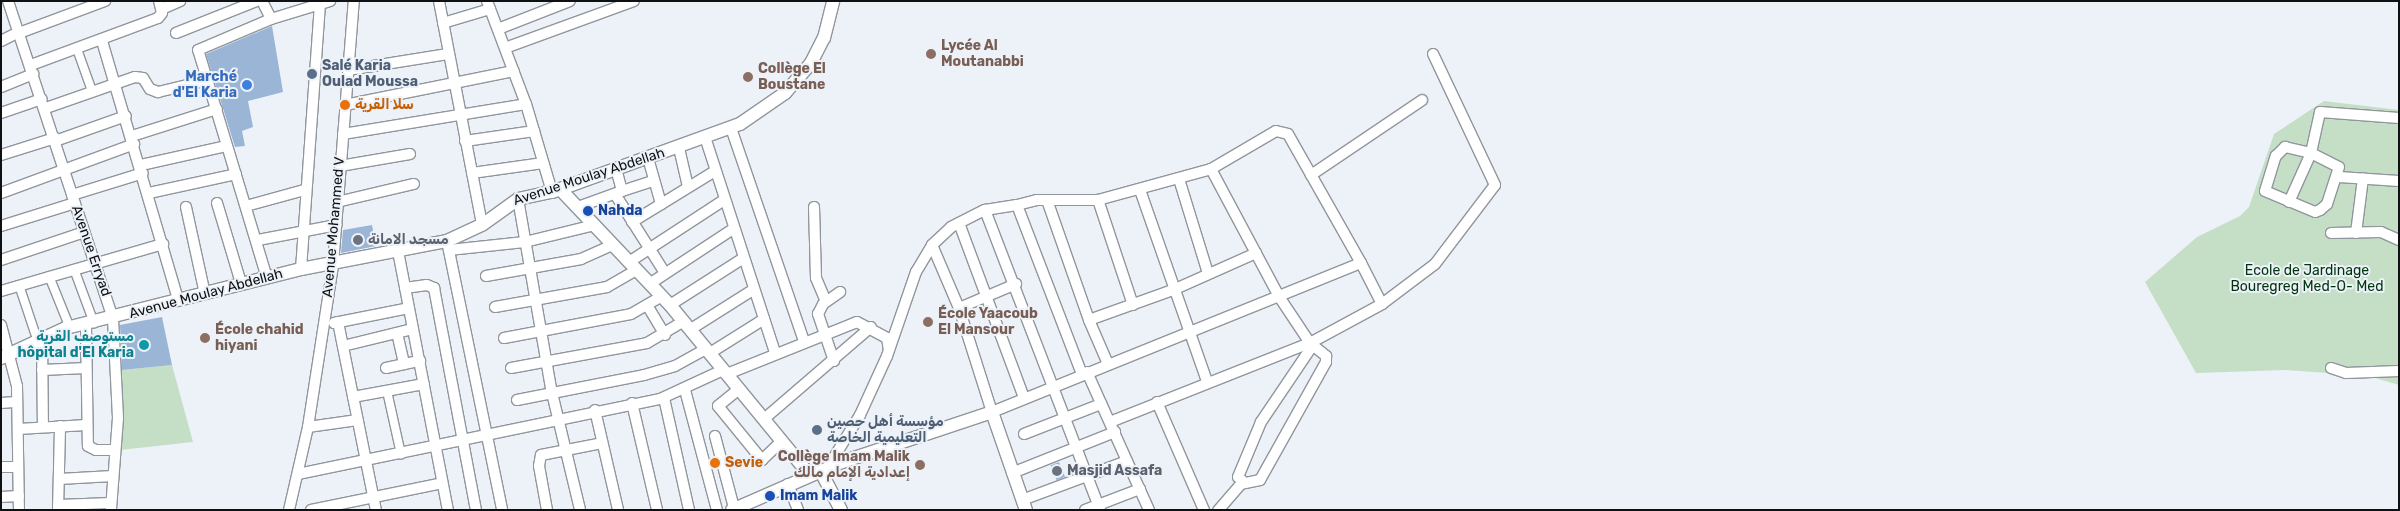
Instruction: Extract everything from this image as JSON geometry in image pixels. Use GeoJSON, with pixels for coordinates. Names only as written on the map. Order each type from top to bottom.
{"type":"FeatureCollection","features":[{"type":"Feature","properties":{"kind":"street","name":"Avenue Erryad"},"geometry":{"type":"LineString","coordinates":[[8,1],[44,104],[113,319],[118,408],[111,507]]}},
{"type":"Feature","properties":{"kind":"street"},"geometry":{"type":"LineString","coordinates":[[1,40],[105,1]]}},
{"type":"Feature","properties":{"kind":"street"},"geometry":{"type":"LineString","coordinates":[[1,87],[77,49],[158,18],[160,5],[180,1]]}},
{"type":"Feature","properties":{"kind":"street"},"geometry":{"type":"LineString","coordinates":[[176,33],[257,1]]}},
{"type":"Feature","properties":{"kind":"street"},"geometry":{"type":"LineString","coordinates":[[262,1],[271,19]]}},
{"type":"Feature","properties":{"kind":"street","name":"Avenue Mohammed V"},"geometry":{"type":"LineString","coordinates":[[289,510],[308,427],[333,265],[354,1]]}},
{"type":"Feature","properties":{"kind":"street"},"geometry":{"type":"LineString","coordinates":[[439,1],[482,225]]}},
{"type":"Feature","properties":{"kind":"street"},"geometry":{"type":"LineString","coordinates":[[498,29],[570,1]]}},
{"type":"Feature","properties":{"kind":"street"},"geometry":{"type":"LineString","coordinates":[[505,48],[618,4],[634,1]]}},
{"type":"Feature","properties":{"kind":"street","name":"Avenue Moulay Abdellah"},"geometry":{"type":"LineString","coordinates":[[6,356],[39,338],[70,328],[113,319],[241,283],[302,269],[333,265],[398,251],[448,245],[482,225],[518,199],[556,190],[731,128],[757,115],[798,78],[818,50],[833,1]]}},
{"type":"Feature","properties":{"kind":"street"},"geometry":{"type":"LineString","coordinates":[[267,278],[258,240],[226,146],[200,48],[271,19],[325,3],[304,190],[302,269]]}},
{"type":"Feature","properties":{"kind":"street"},"geometry":{"type":"LineString","coordinates":[[443,23],[489,5],[526,104],[544,163],[556,190],[578,207],[651,283],[782,441],[819,471],[841,510]]}},
{"type":"Feature","properties":{"kind":"street"},"geometry":{"type":"LineString","coordinates":[[102,41],[150,193],[178,300]]}},
{"type":"Feature","properties":{"kind":"street"},"geometry":{"type":"LineString","coordinates":[[77,49],[92,92]]}},
{"type":"Feature","properties":{"kind":"street"},"geometry":{"type":"LineString","coordinates":[[348,70],[448,54]]}},
{"type":"Feature","properties":{"kind":"street"},"geometry":{"type":"LineString","coordinates":[[1110,422],[1207,381],[1311,344],[1382,304],[1434,264],[1495,184],[1433,54]]}},
{"type":"Feature","properties":{"kind":"street"},"geometry":{"type":"LineString","coordinates":[[345,104],[514,71]]}},
{"type":"Feature","properties":{"kind":"street"},"geometry":{"type":"LineString","coordinates":[[1,113],[92,92],[141,77],[150,89],[158,92],[208,80]]}},
{"type":"Feature","properties":{"kind":"street"},"geometry":{"type":"LineString","coordinates":[[1311,175],[1422,100]]}},
{"type":"Feature","properties":{"kind":"street"},"geometry":{"type":"LineString","coordinates":[[343,134],[526,104]]}},
{"type":"Feature","properties":{"kind":"street"},"geometry":{"type":"LineString","coordinates":[[1,193],[64,170],[133,140],[217,109]]}},
{"type":"Feature","properties":{"kind":"street"},"geometry":{"type":"LineString","coordinates":[[2289,202],[2312,153],[2320,112],[2399,118]]}},
{"type":"Feature","properties":{"kind":"street"},"geometry":{"type":"LineString","coordinates":[[1,155],[55,140],[126,116]]}},
{"type":"Feature","properties":{"kind":"street"},"geometry":{"type":"LineString","coordinates":[[731,128],[804,342]]}},
{"type":"Feature","properties":{"kind":"street"},"geometry":{"type":"LineString","coordinates":[[465,141],[534,131]]}},
{"type":"Feature","properties":{"kind":"street"},"geometry":{"type":"LineString","coordinates":[[819,471],[860,415],[887,356],[916,272],[932,245],[959,223],[985,210],[1047,200],[1098,200],[1140,190],[1210,169],[1276,131],[1288,134],[1382,304]]}},
{"type":"Feature","properties":{"kind":"street"},"geometry":{"type":"LineString","coordinates":[[705,137],[732,229],[775,353]]}},
{"type":"Feature","properties":{"kind":"street"},"geometry":{"type":"LineString","coordinates":[[1,226],[73,199],[142,169],[226,146]]}},
{"type":"Feature","properties":{"kind":"street"},"geometry":{"type":"LineString","coordinates":[[2285,147],[2312,153],[2340,167],[2339,177],[2320,210],[2315,212],[2265,191],[2276,156],[2285,147]]}},
{"type":"Feature","properties":{"kind":"street"},"geometry":{"type":"LineString","coordinates":[[679,148],[688,186]]}},
{"type":"Feature","properties":{"kind":"street"},"geometry":{"type":"LineString","coordinates":[[340,166],[410,154]]}},
{"type":"Feature","properties":{"kind":"street"},"geometry":{"type":"LineString","coordinates":[[648,158],[661,204]]}},
{"type":"Feature","properties":{"kind":"street"},"geometry":{"type":"LineString","coordinates":[[472,174],[544,163]]}},
{"type":"Feature","properties":{"kind":"street"},"geometry":{"type":"LineString","coordinates":[[616,169],[618,192],[632,222],[665,273]]}},
{"type":"Feature","properties":{"kind":"street"},"geometry":{"type":"LineString","coordinates":[[1210,169],[1280,298],[1311,344],[1326,356],[1326,362],[1275,449],[1260,480],[1245,483],[1218,510]]}},
{"type":"Feature","properties":{"kind":"street"},"geometry":{"type":"LineString","coordinates":[[632,222],[715,171]]}},
{"type":"Feature","properties":{"kind":"street"},"geometry":{"type":"LineString","coordinates":[[150,193],[236,174]]}},
{"type":"Feature","properties":{"kind":"street"},"geometry":{"type":"LineString","coordinates":[[2339,177],[2399,181]]}},
{"type":"Feature","properties":{"kind":"street"},"geometry":{"type":"LineString","coordinates":[[2356,233],[2364,178]]}},
{"type":"Feature","properties":{"kind":"street"},"geometry":{"type":"LineString","coordinates":[[1179,179],[1208,273]]}},
{"type":"Feature","properties":{"kind":"street"},"geometry":{"type":"LineString","coordinates":[[578,207],[653,181]]}},
{"type":"Feature","properties":{"kind":"street"},"geometry":{"type":"LineString","coordinates":[[337,202],[414,184]]}},
{"type":"Feature","properties":{"kind":"street"},"geometry":{"type":"LineString","coordinates":[[246,206],[304,190]]}},
{"type":"Feature","properties":{"kind":"street"},"geometry":{"type":"LineString","coordinates":[[1140,190],[1173,290],[1207,381]]}},
{"type":"Feature","properties":{"kind":"street"},"geometry":{"type":"LineString","coordinates":[[518,199],[529,271],[552,392],[568,450],[580,510]]}},
{"type":"Feature","properties":{"kind":"street"},"geometry":{"type":"LineString","coordinates":[[495,307],[607,287],[633,266],[649,248],[724,200]]}},
{"type":"Feature","properties":{"kind":"street"},"geometry":{"type":"LineString","coordinates":[[1047,200],[1089,320],[1108,364]]}},
{"type":"Feature","properties":{"kind":"street"},"geometry":{"type":"LineString","coordinates":[[1098,200],[1132,305]]}},
{"type":"Feature","properties":{"kind":"street"},"geometry":{"type":"LineString","coordinates":[[217,202],[241,283]]}},
{"type":"Feature","properties":{"kind":"street"},"geometry":{"type":"LineString","coordinates":[[1017,205],[1084,373],[1115,432],[1149,510]]}},
{"type":"Feature","properties":{"kind":"street"},"geometry":{"type":"LineString","coordinates":[[186,207],[205,294]]}},
{"type":"Feature","properties":{"kind":"street"},"geometry":{"type":"LineString","coordinates":[[814,207],[816,278],[826,301]]}},
{"type":"Feature","properties":{"kind":"street"},"geometry":{"type":"LineString","coordinates":[[985,210],[1016,284],[1098,507]]}},
{"type":"Feature","properties":{"kind":"street"},"geometry":{"type":"LineString","coordinates":[[959,223],[988,296],[1024,398]]}},
{"type":"Feature","properties":{"kind":"street"},"geometry":{"type":"LineString","coordinates":[[258,240],[337,225]]}},
{"type":"Feature","properties":{"kind":"street"},"geometry":{"type":"LineString","coordinates":[[502,510],[448,245],[525,242],[594,225]]}},
{"type":"Feature","properties":{"kind":"street"},"geometry":{"type":"LineString","coordinates":[[651,283],[732,229]]}},
{"type":"Feature","properties":{"kind":"street"},"geometry":{"type":"LineString","coordinates":[[1,260],[84,232]]}},
{"type":"Feature","properties":{"kind":"street"},"geometry":{"type":"LineString","coordinates":[[2331,233],[2381,232],[2399,240]]}},
{"type":"Feature","properties":{"kind":"street"},"geometry":{"type":"LineString","coordinates":[[1,291],[163,244]]}},
{"type":"Feature","properties":{"kind":"street"},"geometry":{"type":"LineString","coordinates":[[486,276],[529,271],[595,255],[613,245]]}},
{"type":"Feature","properties":{"kind":"street"},"geometry":{"type":"LineString","coordinates":[[932,245],[959,308],[1024,505],[1085,475],[1127,461]]}},
{"type":"Feature","properties":{"kind":"street"},"geometry":{"type":"LineString","coordinates":[[398,251],[448,510]]}},
{"type":"Feature","properties":{"kind":"street"},"geometry":{"type":"LineString","coordinates":[[1089,320],[1173,290],[1256,253]]}},
{"type":"Feature","properties":{"kind":"street"},"geometry":{"type":"LineString","coordinates":[[504,338],[631,314],[647,305],[666,300],[742,259]]}},
{"type":"Feature","properties":{"kind":"street"},"geometry":{"type":"LineString","coordinates":[[715,436],[733,509],[758,504],[788,484],[819,471],[992,412],[1084,373],[1191,334],[1361,263]]}},
{"type":"Feature","properties":{"kind":"street"},"geometry":{"type":"LineString","coordinates":[[74,269],[90,324],[86,368],[87,425],[90,448],[115,450]]}},
{"type":"Feature","properties":{"kind":"street"},"geometry":{"type":"LineString","coordinates":[[49,276],[70,328]]}},
{"type":"Feature","properties":{"kind":"street"},"geometry":{"type":"LineString","coordinates":[[959,308],[1016,284]]}},
{"type":"Feature","properties":{"kind":"street"},"geometry":{"type":"LineString","coordinates":[[19,285],[39,338],[44,427]]}},
{"type":"Feature","properties":{"kind":"street"},"geometry":{"type":"LineString","coordinates":[[405,288],[427,285],[434,288],[461,441],[476,510]]}},
{"type":"Feature","properties":{"kind":"street"},"geometry":{"type":"LineString","coordinates":[[511,368],[546,360],[648,343],[687,325],[753,290]]}},
{"type":"Feature","properties":{"kind":"street"},"geometry":{"type":"LineString","coordinates":[[834,361],[818,314],[826,301],[840,292]]}},
{"type":"Feature","properties":{"kind":"street"},"geometry":{"type":"LineString","coordinates":[[647,305],[665,335]]}},
{"type":"Feature","properties":{"kind":"street"},"geometry":{"type":"LineString","coordinates":[[323,325],[409,308]]}},
{"type":"Feature","properties":{"kind":"street"},"geometry":{"type":"LineString","coordinates":[[516,400],[676,366],[708,351],[764,319]]}},
{"type":"Feature","properties":{"kind":"street"},"geometry":{"type":"LineString","coordinates":[[338,322],[376,510]]}},
{"type":"Feature","properties":{"kind":"street"},"geometry":{"type":"LineString","coordinates":[[298,474],[436,447],[595,410],[664,398],[725,372],[857,322],[871,327],[887,338],[887,356]]}},
{"type":"Feature","properties":{"kind":"street"},"geometry":{"type":"LineString","coordinates":[[1,325],[17,402],[19,510]]}},
{"type":"Feature","properties":{"kind":"street"},"geometry":{"type":"LineString","coordinates":[[764,418],[834,361],[871,327]]}},
{"type":"Feature","properties":{"kind":"street"},"geometry":{"type":"LineString","coordinates":[[343,346],[412,330]]}},
{"type":"Feature","properties":{"kind":"street"},"geometry":{"type":"LineString","coordinates":[[397,333],[404,364]]}},
{"type":"Feature","properties":{"kind":"street"},"geometry":{"type":"LineString","coordinates":[[1245,483],[1238,478],[1261,422],[1311,344]]}},
{"type":"Feature","properties":{"kind":"street"},"geometry":{"type":"LineString","coordinates":[[386,368],[420,361]]}},
{"type":"Feature","properties":{"kind":"street"},"geometry":{"type":"LineString","coordinates":[[42,370],[86,368]]}},
{"type":"Feature","properties":{"kind":"street"},"geometry":{"type":"LineString","coordinates":[[2331,368],[2346,373],[2399,371]]}},
{"type":"Feature","properties":{"kind":"street"},"geometry":{"type":"LineString","coordinates":[[353,397],[424,384]]}},
{"type":"Feature","properties":{"kind":"street"},"geometry":{"type":"LineString","coordinates":[[739,388],[719,407],[762,460],[782,441]]}},
{"type":"Feature","properties":{"kind":"street"},"geometry":{"type":"LineString","coordinates":[[685,390],[717,510]]}},
{"type":"Feature","properties":{"kind":"street"},"geometry":{"type":"LineString","coordinates":[[387,391],[402,454]]}},
{"type":"Feature","properties":{"kind":"street"},"geometry":{"type":"LineString","coordinates":[[664,398],[689,510]]}},
{"type":"Feature","properties":{"kind":"street"},"geometry":{"type":"LineString","coordinates":[[1,403],[17,402]]}},
{"type":"Feature","properties":{"kind":"street"},"geometry":{"type":"LineString","coordinates":[[1157,402],[1204,510]]}},
{"type":"Feature","properties":{"kind":"street"},"geometry":{"type":"LineString","coordinates":[[632,404],[657,510]]}},
{"type":"Feature","properties":{"kind":"street"},"geometry":{"type":"LineString","coordinates":[[1024,434],[1101,404]]}},
{"type":"Feature","properties":{"kind":"street"},"geometry":{"type":"LineString","coordinates":[[595,410],[618,510]]}},
{"type":"Feature","properties":{"kind":"street"},"geometry":{"type":"LineString","coordinates":[[308,427],[358,420]]}},
{"type":"Feature","properties":{"kind":"street"},"geometry":{"type":"LineString","coordinates":[[18,429],[87,425]]}},
{"type":"Feature","properties":{"kind":"street"},"geometry":{"type":"LineString","coordinates":[[60,426],[58,508],[111,507]]}},
{"type":"Feature","properties":{"kind":"street"},"geometry":{"type":"LineString","coordinates":[[1012,473],[1115,432]]}},
{"type":"Feature","properties":{"kind":"street"},"geometry":{"type":"LineString","coordinates":[[547,510],[538,459],[544,454],[602,443]]}},
{"type":"Feature","properties":{"kind":"street"},"geometry":{"type":"LineString","coordinates":[[1,467],[18,467]]}},
{"type":"Feature","properties":{"kind":"street"},"geometry":{"type":"LineString","coordinates":[[59,479],[113,476]]}},
{"type":"Feature","properties":{"kind":"street"},"geometry":{"type":"LineString","coordinates":[[311,510],[442,483]]}},
{"type":"Feature","properties":{"kind":"street"},"geometry":{"type":"LineString","coordinates":[[788,484],[798,510]]}},
{"type":"Feature","properties":{"kind":"street"},"geometry":{"type":"LineString","coordinates":[[1085,510],[1098,507],[1140,488]]}},
{"type":"Feature","properties":{"kind":"street"},"geometry":{"type":"LineString","coordinates":[[1,497],[19,496]]}},
{"type":"Feature","properties":{"kind":"green space","name":"Ecole de Jardinage Bouregreg Med-O- Med"},"geometry":{"type":"Polygon","coordinates":[[[2324,101],[2399,110],[2399,385],[2368,376],[2285,370],[2196,373],[2145,282],[2197,237],[2240,216],[2249,207],[2274,134],[2324,101]]]}},
{"type":"Feature","properties":{"kind":"green space"},"geometry":{"type":"Polygon","coordinates":[[[172,365],[193,442],[120,450],[122,370],[172,365]]]}},
{"type":"Feature","properties":{"kind":"building","name":"Marché d'El Karia"},"geometry":{"type":"Polygon","coordinates":[[[272,26],[283,92],[248,101],[253,127],[242,131],[245,146],[235,147],[206,54],[272,26]]]}},
{"type":"Feature","properties":{"kind":"building","name":"مسجد الامانة"},"geometry":{"type":"Polygon","coordinates":[[[372,225],[376,246],[341,253],[343,230],[372,225]]]}},
{"type":"Feature","properties":{"kind":"building","name":"مستوصف القرية hôpital d'El Karia"},"geometry":{"type":"Polygon","coordinates":[[[162,317],[172,365],[122,370],[120,325],[162,317]]]}},
{"type":"Feature","properties":{"kind":"building"},"geometry":{"type":"Polygon","coordinates":[[[1059,462],[1065,477],[1057,480],[1051,465],[1059,462]]]}},
{"type":"Feature","properties":{"kind":"place","name":"Lycée Al Moutanabbi"},"geometry":{"type":"Point","coordinates":[931,54]}},
{"type":"Feature","properties":{"kind":"place","name":"Salé Karia Oulad Moussa"},"geometry":{"type":"Point","coordinates":[312,74]}},
{"type":"Feature","properties":{"kind":"place","name":"Collège El Boustane"},"geometry":{"type":"Point","coordinates":[748,77]}},
{"type":"Feature","properties":{"kind":"place","name":"Marché d'El Karia"},"geometry":{"type":"Point","coordinates":[247,85]}},
{"type":"Feature","properties":{"kind":"place","name":"سلا القرية"},"geometry":{"type":"Point","coordinates":[345,105]}},
{"type":"Feature","properties":{"kind":"place","name":"Nahda"},"geometry":{"type":"Point","coordinates":[588,211]}},
{"type":"Feature","properties":{"kind":"place","name":"مسجد الامانة"},"geometry":{"type":"Point","coordinates":[358,240]}},
{"type":"Feature","properties":{"kind":"place","name":"École Yaacoub El Mansour"},"geometry":{"type":"Point","coordinates":[928,322]}},
{"type":"Feature","properties":{"kind":"place","name":"École chahid hiyani"},"geometry":{"type":"Point","coordinates":[205,338]}},
{"type":"Feature","properties":{"kind":"place","name":"مستوصف القرية hôpital d'El Karia"},"geometry":{"type":"Point","coordinates":[144,345]}},
{"type":"Feature","properties":{"kind":"place","name":"مؤسسة أهل حصين التعليمية الخاصة"},"geometry":{"type":"Point","coordinates":[817,430]}},
{"type":"Feature","properties":{"kind":"place","name":"Sevie"},"geometry":{"type":"Point","coordinates":[715,463]}},
{"type":"Feature","properties":{"kind":"place","name":"Collège Imam Malik إعدادية الإمام مالك"},"geometry":{"type":"Point","coordinates":[920,465]}},
{"type":"Feature","properties":{"kind":"place","name":"Masjid Assafa"},"geometry":{"type":"Point","coordinates":[1057,471]}},
{"type":"Feature","properties":{"kind":"place","name":"Imam Malik"},"geometry":{"type":"Point","coordinates":[770,496]}}]}
